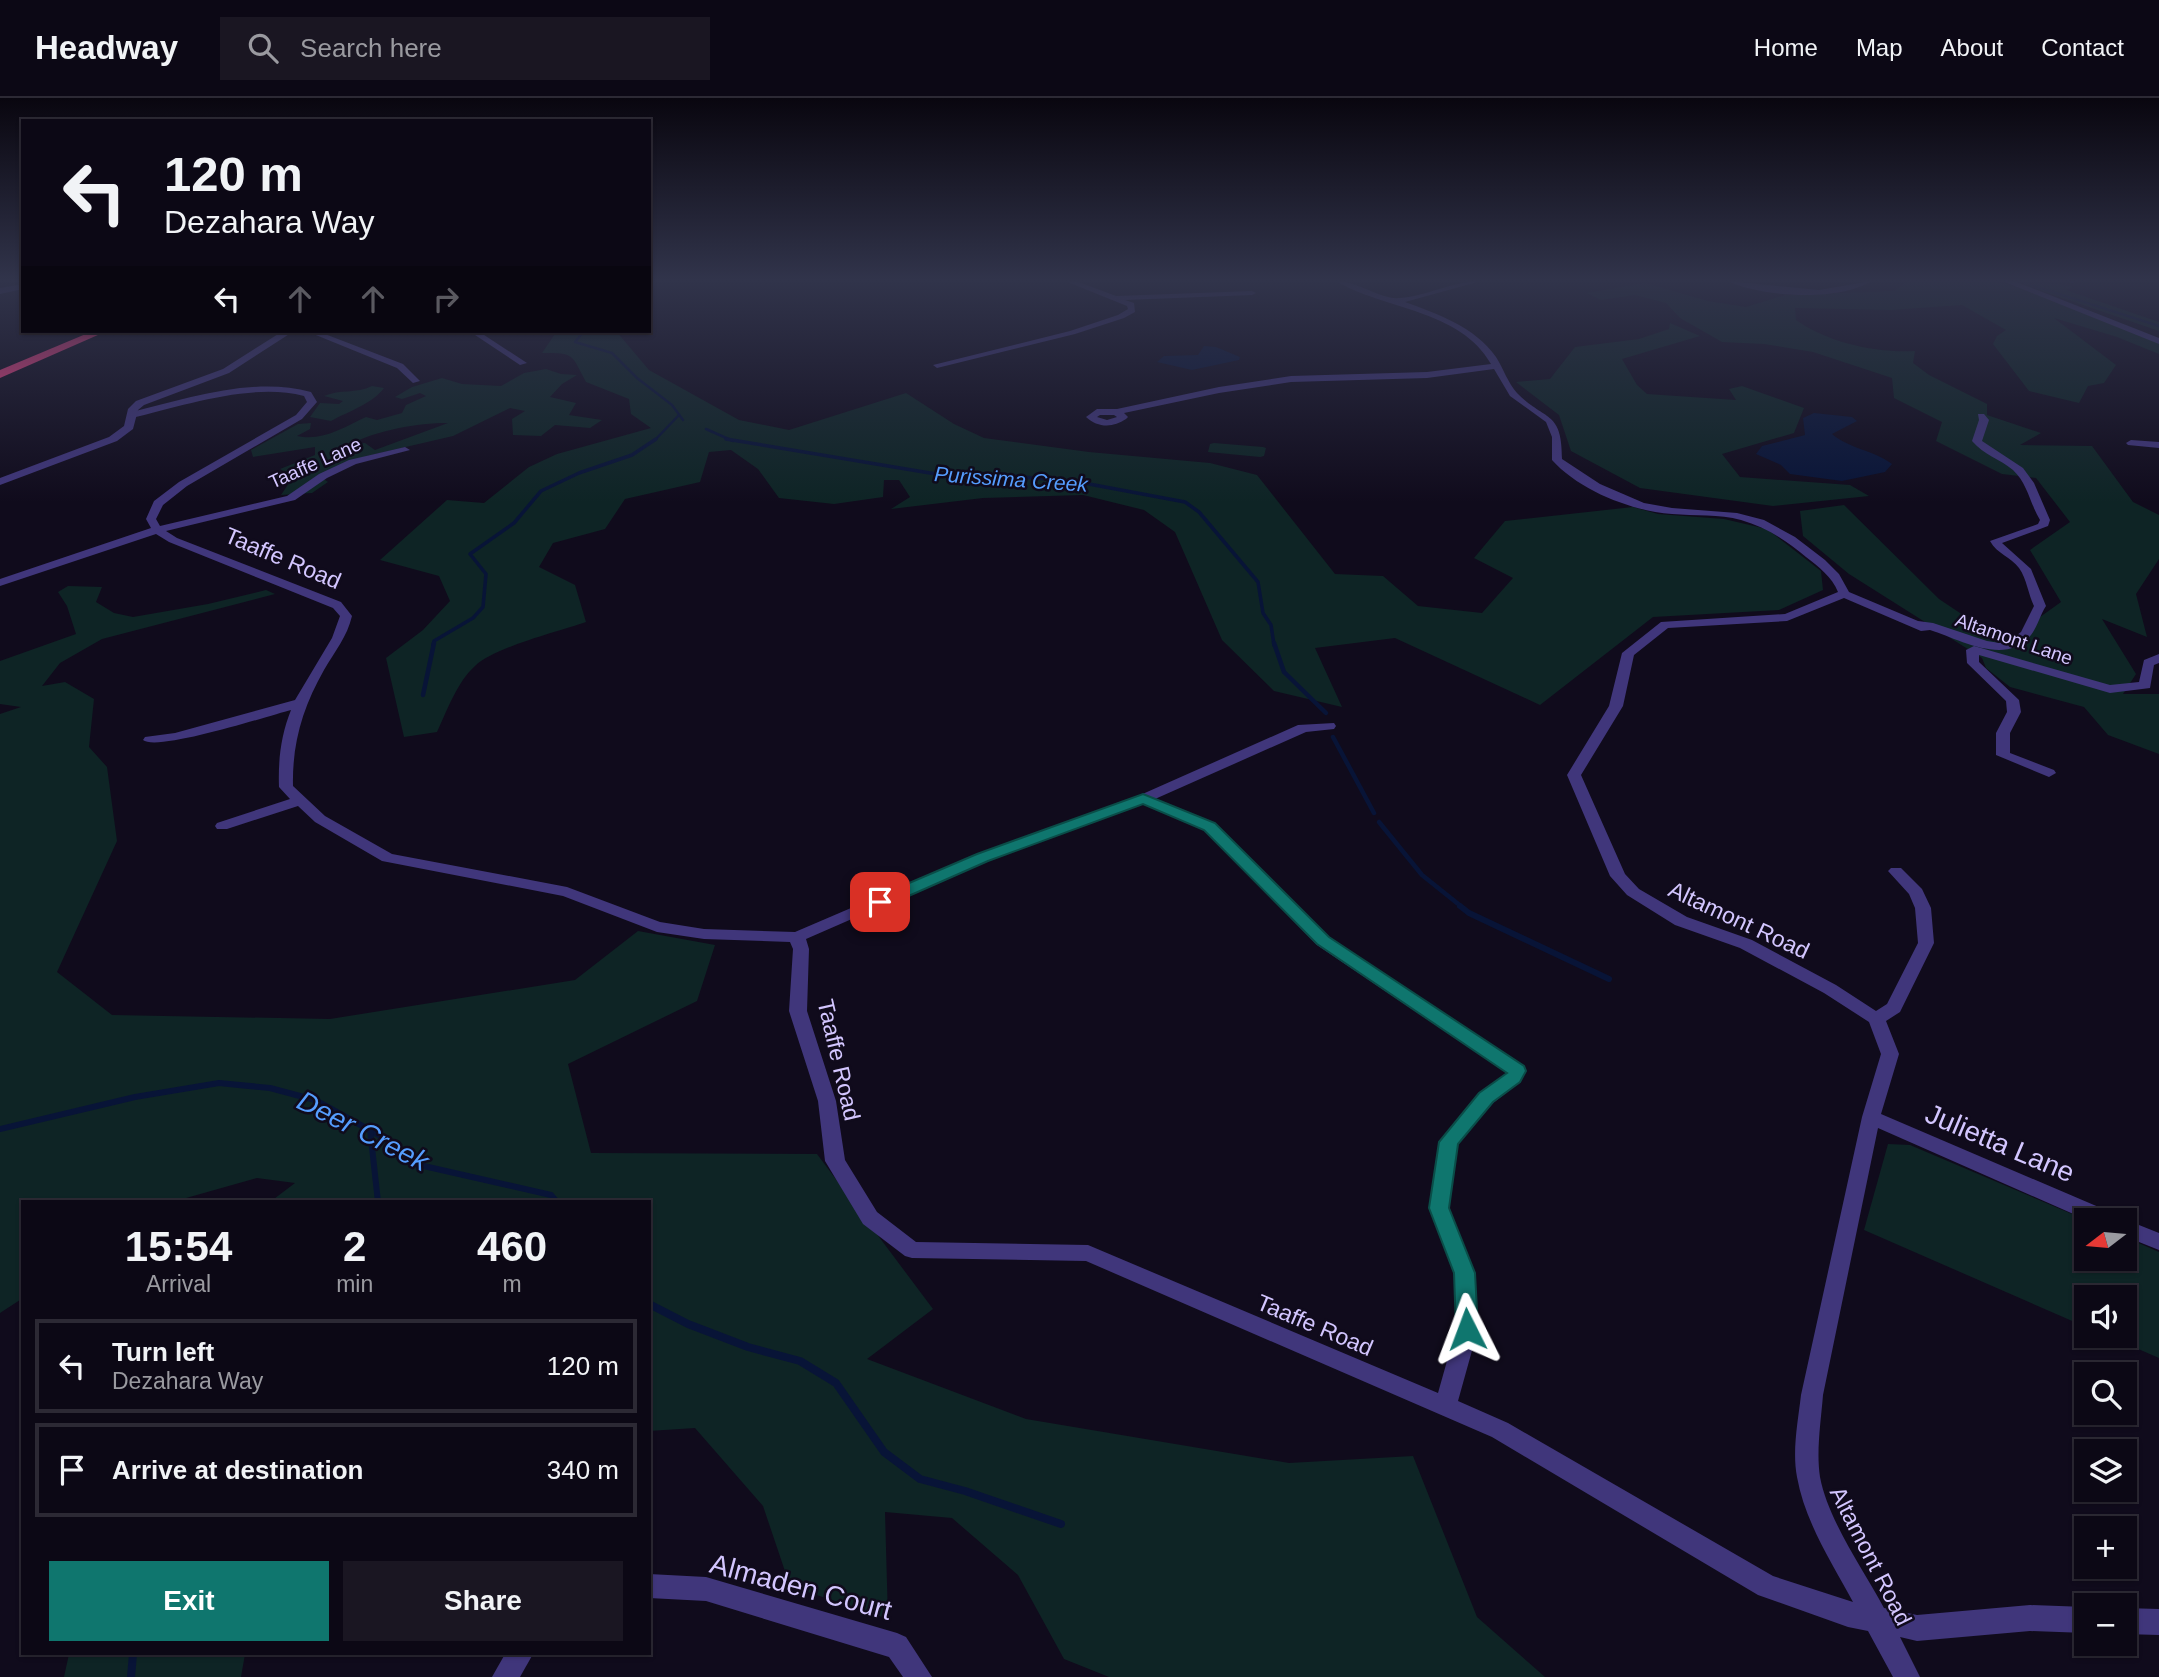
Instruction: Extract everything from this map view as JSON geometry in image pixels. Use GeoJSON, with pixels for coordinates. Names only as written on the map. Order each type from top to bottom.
{"type":"FeatureCollection","features":[{"type":"Feature","properties":{"kind":"highway"},"geometry":{"type":"LineString","coordinates":[[0,374],[46,355]]}},
{"type":"Feature","properties":{"kind":"street"},"geometry":{"type":"LineString","coordinates":[[0,482],[113,439],[129,427],[133,409],[140,403],[226,371],[252,355]]}},
{"type":"Feature","properties":{"kind":"street"},"geometry":{"type":"LineString","coordinates":[[371,355],[400,366],[416,381]]}},
{"type":"Feature","properties":{"kind":"street"},"geometry":{"type":"LineString","coordinates":[[510,355],[523,363]]}},
{"type":"Feature","properties":{"kind":"street"},"geometry":{"type":"LineString","coordinates":[[937,365],[979,355]]}},
{"type":"Feature","properties":{"kind":"street"},"geometry":{"type":"LineString","coordinates":[[1488,355],[1498,366],[1513,394],[1550,421],[1558,437],[1557,460],[1571,474],[1640,505],[1674,512],[1727,514],[1762,522],[1819,561],[1840,582],[1843,594]]}},
{"type":"Feature","properties":{"kind":"street"},"geometry":{"type":"LineString","coordinates":[[1117,412],[1286,379],[1427,375],[1498,366]]}},
{"type":"Feature","properties":{"kind":"street"},"geometry":{"type":"LineString","coordinates":[[131,415],[266,390],[292,389],[310,397],[312,402],[292,422],[183,484],[158,503],[151,519],[158,530]]}},
{"type":"Feature","properties":{"kind":"street"},"geometry":{"type":"LineString","coordinates":[[1916,624],[1928,624],[1986,645],[2007,646],[2025,635],[2040,606],[2033,594],[2032,580],[2021,562],[1998,547],[1996,541],[2043,526],[2045,520],[2031,485],[2017,467],[1986,452],[1978,440],[1984,420],[1981,416]]}},
{"type":"Feature","properties":{"kind":"street"},"geometry":{"type":"LineString","coordinates":[[2131,443],[2159,445]]}},
{"type":"Feature","properties":{"kind":"street","name":"Taaffe Lane"},"geometry":{"type":"LineString","coordinates":[[0,583],[158,530],[291,498],[323,475],[353,463],[405,450]]}},
{"type":"Feature","properties":{"kind":"street","name":"Taaffe Road"},"geometry":{"type":"LineString","coordinates":[[158,530],[173,540],[337,604],[346,616],[343,636],[321,666],[293,715],[284,759],[286,787],[328,824],[387,858],[567,892],[657,927],[704,934],[797,937],[801,948],[798,1011],[827,1101],[835,1161],[870,1218],[912,1250],[1088,1253],[1500,1430],[1767,1586],[1877,1621],[1917,1628],[2030,1618],[2074,1620]]}},
{"type":"Feature","properties":{"kind":"street","name":"Altamont Lane"},"geometry":{"type":"LineString","coordinates":[[1843,594],[1972,650],[2110,689],[2145,685],[2148,663],[2159,657]]}},
{"type":"Feature","properties":{"kind":"street","name":"Altamont Road"},"geometry":{"type":"LineString","coordinates":[[1843,594],[1787,617],[1665,625],[1628,653],[1616,706],[1574,775],[1618,876],[1633,892],[1681,921],[1746,944],[1830,989],[1875,1019],[1890,1054],[1871,1118],[1812,1395],[1808,1476],[1820,1515],[1907,1677]]}},
{"type":"Feature","properties":{"kind":"street"},"geometry":{"type":"LineString","coordinates":[[1972,650],[1973,663],[2012,700],[2014,712],[2003,733],[2003,755],[2049,773]]}},
{"type":"Feature","properties":{"kind":"street"},"geometry":{"type":"LineString","coordinates":[[150,740],[176,737],[300,703]]}},
{"type":"Feature","properties":{"kind":"street"},"geometry":{"type":"LineString","coordinates":[[797,937],[982,857],[1143,799],[1303,728],[1329,726]]}},
{"type":"Feature","properties":{"kind":"street"},"geometry":{"type":"LineString","coordinates":[[1143,799],[1209,826],[1323,941],[1517,1071],[1514,1077],[1486,1098],[1449,1142],[1439,1208],[1464,1273],[1467,1329],[1445,1408]]}},
{"type":"Feature","properties":{"kind":"street"},"geometry":{"type":"LineString","coordinates":[[222,826],[299,801]]}},
{"type":"Feature","properties":{"kind":"street"},"geometry":{"type":"LineString","coordinates":[[1875,1019],[1894,1008],[1926,943],[1925,913],[1916,892],[1896,871]]}},
{"type":"Feature","properties":{"kind":"street","name":"Julietta Lane"},"geometry":{"type":"LineString","coordinates":[[1871,1118],[2080,1208]]}},
{"type":"Feature","properties":{"kind":"street"},"geometry":{"type":"LineString","coordinates":[[2137,1233],[2159,1242]]}},
{"type":"Feature","properties":{"kind":"street","name":"Almaden Court"},"geometry":{"type":"LineString","coordinates":[[651,1586],[706,1589],[897,1646],[919,1677]]}},
{"type":"Feature","properties":{"kind":"street"},"geometry":{"type":"LineString","coordinates":[[2137,1621],[2159,1622]]}},
{"type":"Feature","properties":{"kind":"street"},"geometry":{"type":"LineString","coordinates":[[505,1677],[519,1655]]}},
{"type":"Feature","properties":{"kind":"green space"},"geometry":{"type":"Polygon","coordinates":[[[566,355],[636,355],[649,370],[739,420],[789,430],[906,393],[954,424],[984,438],[1089,452],[1210,463],[1257,475],[1335,574],[1383,576],[1418,606],[1482,613],[1513,578],[1474,558],[1505,521],[1633,507],[1658,514],[1724,519],[1767,529],[1821,571],[1823,590],[1779,610],[1653,617],[1540,705],[1395,638],[1315,648],[1342,707],[1274,691],[1222,640],[1175,532],[1144,510],[1083,495],[983,498],[891,509],[910,497],[899,480],[884,480],[883,497],[834,504],[779,498],[758,469],[731,450],[709,452],[700,482],[625,499],[605,529],[553,543],[539,567],[575,585],[586,622],[511,646],[484,659],[463,680],[437,732],[404,737],[386,658],[423,630],[450,601],[439,576],[380,560],[447,500],[484,503],[529,467],[557,454],[651,428],[631,414],[629,399],[586,382],[574,361],[566,355]]]}},
{"type":"Feature","properties":{"kind":"green space"},"geometry":{"type":"Polygon","coordinates":[[[1569,355],[1637,355],[1622,359],[1637,385],[1647,394],[1736,400],[1729,389],[1742,386],[1804,408],[1794,433],[1722,454],[1740,477],[1850,485],[1869,496],[1773,506],[1640,488],[1571,451],[1559,415],[1516,382],[1550,379],[1569,355]]]}},
{"type":"Feature","properties":{"kind":"green space"},"geometry":{"type":"Polygon","coordinates":[[[1821,355],[1914,355],[1913,363],[1929,375],[1987,404],[1987,415],[2041,433],[2020,445],[2092,446],[2133,502],[2159,515],[2159,559],[2136,594],[2147,637],[2102,619],[2136,674],[2123,694],[2159,694],[2159,754],[2108,735],[2084,707],[2010,687],[1986,668],[1982,658],[1849,574],[1803,536],[1800,511],[1844,505],[1939,599],[2011,647],[2040,617],[2061,602],[2030,550],[2070,522],[2036,478],[2002,474],[1936,441],[1942,422],[1894,398],[1892,378],[1821,355]]]}},
{"type":"Feature","properties":{"kind":"green space"},"geometry":{"type":"Polygon","coordinates":[[[2001,355],[2102,355],[2116,365],[2104,383],[2088,386],[2079,403],[2029,391],[2001,355]]]}},
{"type":"Feature","properties":{"kind":"green space"},"geometry":{"type":"Polygon","coordinates":[[[546,369],[577,375],[562,384],[550,397],[576,403],[569,415],[602,420],[590,428],[555,425],[541,436],[513,435],[512,419],[525,411],[510,408],[453,436],[367,456],[319,476],[328,482],[312,493],[281,495],[293,477],[280,469],[315,455],[315,447],[253,457],[251,450],[298,424],[311,423],[310,429],[297,436],[315,437],[366,417],[377,420],[402,413],[406,405],[426,396],[420,393],[402,399],[395,397],[412,387],[442,378],[462,384],[501,386],[524,373],[546,369]],[[448,423],[398,428],[351,444],[365,443],[375,450],[448,423]]]}},
{"type":"Feature","properties":{"kind":"green space"},"geometry":{"type":"Polygon","coordinates":[[[372,386],[384,388],[367,403],[331,421],[310,417],[320,403],[339,404],[343,401],[324,396],[372,386]]]}},
{"type":"Feature","properties":{"kind":"green space"},"geometry":{"type":"Polygon","coordinates":[[[1210,444],[1266,448],[1264,456],[1260,457],[1208,452],[1210,444]]]}},
{"type":"Feature","properties":{"kind":"green space"},"geometry":{"type":"Polygon","coordinates":[[[68,586],[102,587],[96,602],[114,613],[133,617],[208,604],[266,590],[275,594],[102,639],[60,663],[42,686],[65,682],[94,699],[89,747],[107,767],[117,841],[57,972],[112,1015],[330,1019],[575,980],[638,931],[715,945],[697,1001],[568,1064],[591,1153],[817,1154],[933,1309],[867,1359],[1026,1419],[1289,1463],[1413,1456],[1477,1617],[1545,1677],[1109,1677],[1064,1659],[1018,1575],[952,1518],[885,1512],[888,1619],[790,1586],[763,1506],[695,1428],[651,1431],[651,1200],[273,1200],[295,1183],[257,1178],[179,1200],[21,1200],[21,1299],[0,1313],[0,714],[21,707],[0,704],[0,661],[76,634],[67,606],[58,592],[68,586]]]}},
{"type":"Feature","properties":{"kind":"green space"},"geometry":{"type":"Polygon","coordinates":[[[1888,1144],[1910,1145],[2074,1215],[2074,1271],[2137,1271],[2137,1242],[2159,1252],[2159,1358],[2136,1348],[2137,1285],[2074,1285],[2074,1322],[1864,1230],[1888,1144]]]}},
{"type":"Feature","properties":{"kind":"green space"},"geometry":{"type":"Polygon","coordinates":[[[69,1655],[245,1655],[241,1677],[64,1677],[69,1655]]]}},
{"type":"Feature","properties":{"kind":"water"},"geometry":{"type":"Polygon","coordinates":[[[1164,356],[1240,357],[1239,360],[1192,370],[1157,362],[1164,356]]]}},
{"type":"Feature","properties":{"kind":"water"},"geometry":{"type":"Polygon","coordinates":[[[1814,413],[1852,417],[1857,421],[1832,434],[1892,464],[1885,472],[1842,481],[1790,474],[1781,465],[1756,454],[1762,446],[1805,435],[1803,418],[1814,413]]]}},
{"type":"Feature","properties":{"kind":"waterway","name":"Purissima Creek"},"geometry":{"type":"LineString","coordinates":[[614,355],[637,378],[672,405],[683,420]]}},
{"type":"Feature","properties":{"kind":"waterway"},"geometry":{"type":"LineString","coordinates":[[656,439],[679,415]]}},
{"type":"Feature","properties":{"kind":"waterway","name":"Purissima Creek"},"geometry":{"type":"LineString","coordinates":[[706,429],[730,440]]}},
{"type":"Feature","properties":{"kind":"waterway"},"geometry":{"type":"LineString","coordinates":[[433,645],[434,641],[473,618],[483,607],[486,574],[470,554],[514,523],[541,491],[579,473],[632,455],[656,439]]}},
{"type":"Feature","properties":{"kind":"waterway","name":"Purissima Creek"},"geometry":{"type":"LineString","coordinates":[[726,439],[730,440]]}},
{"type":"Feature","properties":{"kind":"waterway","name":"Purissima Creek"},"geometry":{"type":"LineString","coordinates":[[730,440],[936,474],[985,474],[1073,481],[1185,502],[1199,512],[1258,582],[1263,613],[1271,625],[1274,645]]}},
{"type":"Feature","properties":{"kind":"waterway"},"geometry":{"type":"LineString","coordinates":[[423,695],[434,643]]}},
{"type":"Feature","properties":{"kind":"waterway","name":"Purissima Creek"},"geometry":{"type":"LineString","coordinates":[[1274,643],[1284,672],[1326,713]]}},
{"type":"Feature","properties":{"kind":"waterway","name":"Purissima Creek"},"geometry":{"type":"LineString","coordinates":[[1333,737],[1374,813]]}},
{"type":"Feature","properties":{"kind":"waterway","name":"Purissima Creek"},"geometry":{"type":"LineString","coordinates":[[1379,822],[1422,875],[1462,907]]}},
{"type":"Feature","properties":{"kind":"waterway","name":"Purissima Creek"},"geometry":{"type":"LineString","coordinates":[[1460,906],[1469,913],[1609,979]]}},
{"type":"Feature","properties":{"kind":"waterway","name":"Deer Creek"},"geometry":{"type":"LineString","coordinates":[[0,1129],[135,1097],[219,1083],[270,1088],[315,1100],[370,1130]]}},
{"type":"Feature","properties":{"kind":"waterway","name":"Deer Creek"},"geometry":{"type":"LineString","coordinates":[[370,1130],[386,1139],[415,1164],[551,1195],[555,1200]]}},
{"type":"Feature","properties":{"kind":"waterway"},"geometry":{"type":"LineString","coordinates":[[370,1130],[378,1200]]}},
{"type":"Feature","properties":{"kind":"waterway","name":"Deer Creek"},"geometry":{"type":"LineString","coordinates":[[651,1305],[688,1324],[748,1347],[800,1361],[836,1383],[884,1452],[920,1479],[965,1491],[1061,1524]]}},
{"type":"Feature","properties":{"kind":"waterway"},"geometry":{"type":"LineString","coordinates":[[131,1677],[133,1655]]}},
{"type":"Feature","properties":{"kind":"route"},"geometry":{"type":"LineString","coordinates":[[880,902],[982,857],[1143,799],[1209,826],[1323,941],[1517,1071],[1514,1077],[1486,1098],[1449,1142],[1439,1208],[1464,1273],[1467,1329]]}}]}
